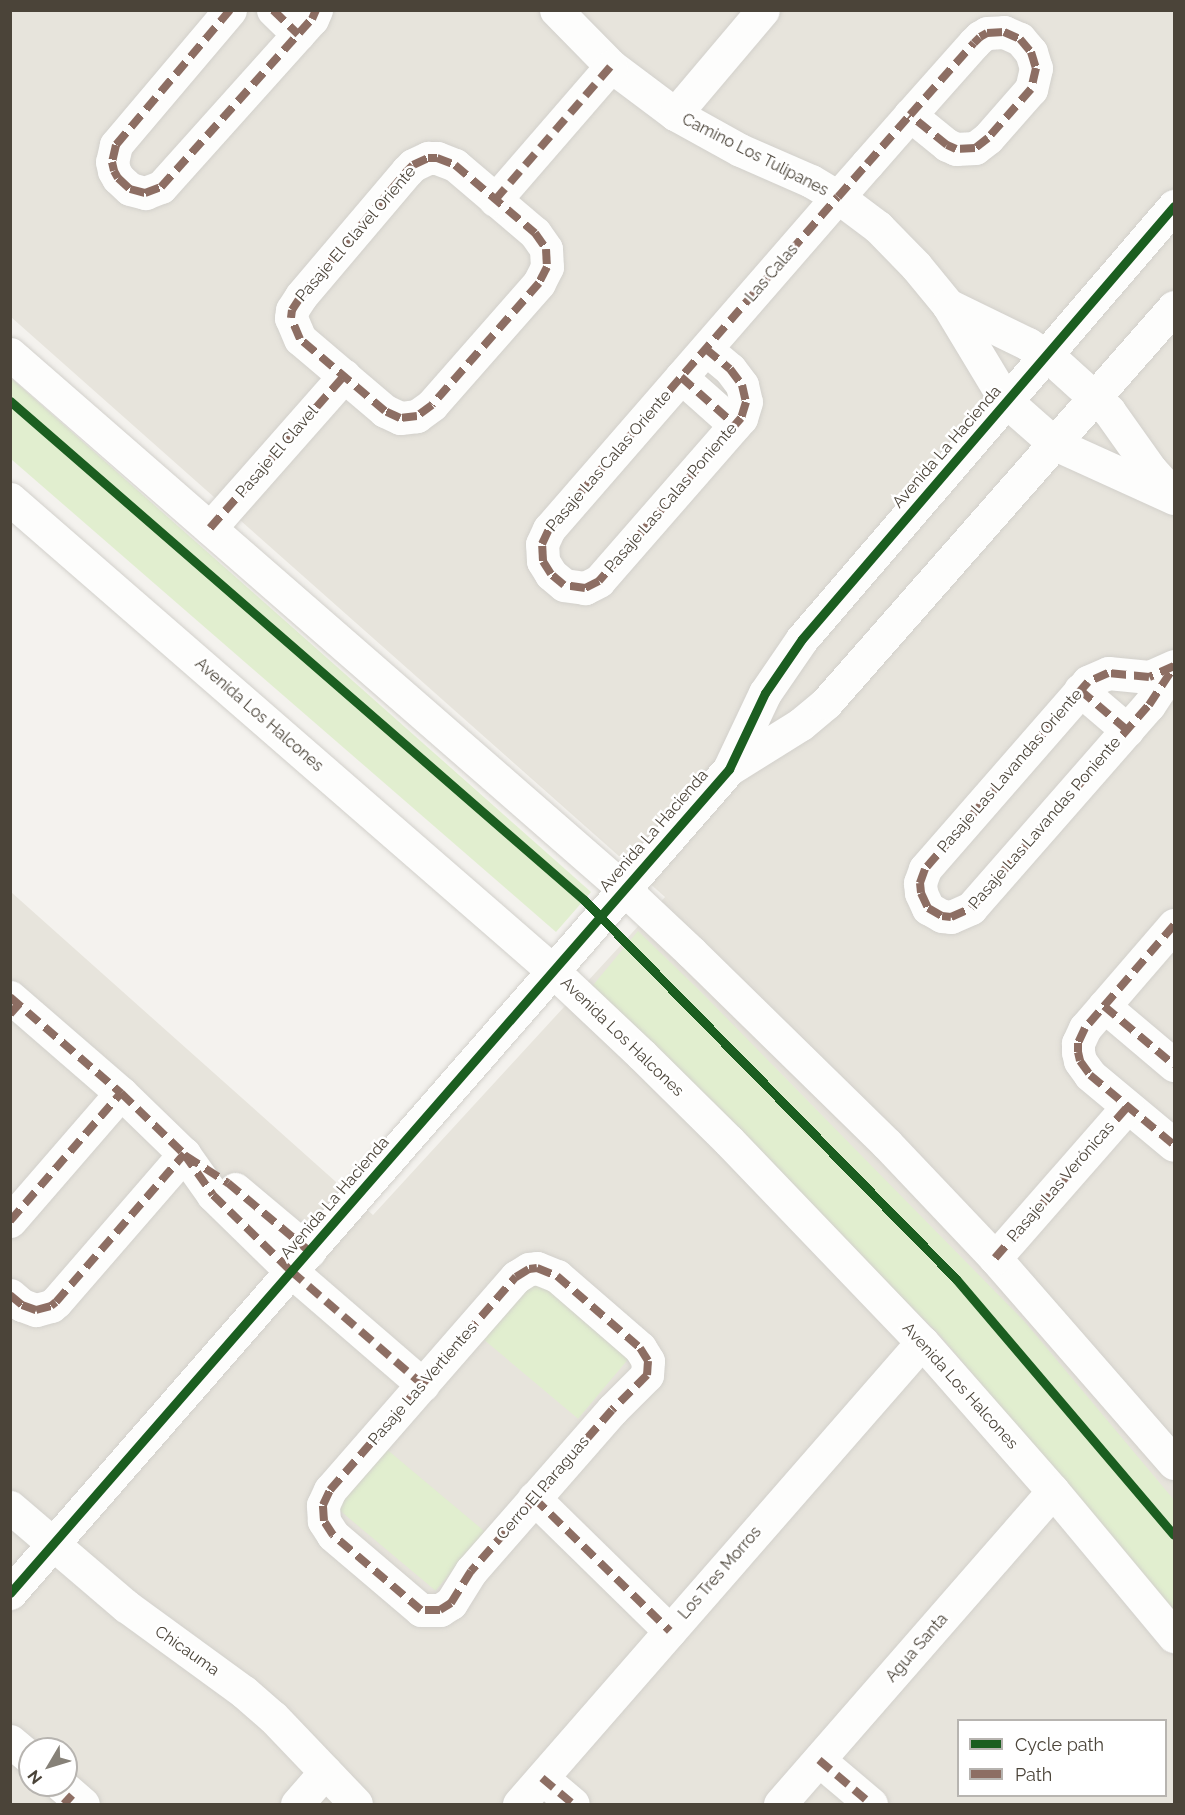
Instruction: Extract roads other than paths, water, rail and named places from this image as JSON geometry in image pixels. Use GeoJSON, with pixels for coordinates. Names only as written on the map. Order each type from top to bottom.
{"type":"FeatureCollection","features":[{"type":"Feature","properties":{"kind":"street"},"geometry":{"type":"LineString","coordinates":[[230,10],[116,145],[113,154],[114,171],[124,185],[145,193],[161,187],[307,22],[273,10]]}},
{"type":"Feature","properties":{"kind":"street"},"geometry":{"type":"LineString","coordinates":[[675,114],[762,10]]}},
{"type":"Feature","properties":{"kind":"street","name":"Camino Los Tulipanes"},"geometry":{"type":"LineString","coordinates":[[557,11],[611,66],[675,114],[715,138],[811,181],[838,197],[897,246],[948,306],[978,334],[1006,401],[1055,444],[1174,497]]}},
{"type":"Feature","properties":{"kind":"street"},"geometry":{"type":"LineString","coordinates":[[495,200],[611,66]]}},
{"type":"Feature","properties":{"kind":"street","name":"Las Calas"},"geometry":{"type":"LineString","coordinates":[[706,349],[910,115]]}},
{"type":"Feature","properties":{"kind":"street","name":"Pasaje El Clavel Oriente"},"geometry":{"type":"LineString","coordinates":[[428,158],[446,160],[495,200],[535,233],[546,249],[547,267],[540,283],[432,405],[417,416],[400,418],[392,415],[295,332],[292,310],[301,296],[413,165],[428,158]]}},
{"type":"Feature","properties":{"kind":"street","name":"Avenida La Hacienda"},"geometry":{"type":"LineString","coordinates":[[10,1593],[729,769],[756,710],[787,658],[1045,354],[1174,207]]}},
{"type":"Feature","properties":{"kind":"street","name":"Avenida La Hacienda"},"geometry":{"type":"LineString","coordinates":[[729,769],[801,724],[826,703],[1174,307]]}},
{"type":"Feature","properties":{"kind":"street","name":"Camino Los Tulipanes"},"geometry":{"type":"LineString","coordinates":[[978,334],[1045,354],[1096,397],[1174,497]]}},
{"type":"Feature","properties":{"kind":"street","name":"Pasaje Las Calas Oriente"},"geometry":{"type":"LineString","coordinates":[[557,580],[543,561],[541,553],[545,536],[706,349]]}},
{"type":"Feature","properties":{"kind":"street","name":"Pasaje Las Calas Poniente"},"geometry":{"type":"LineString","coordinates":[[557,580],[577,588],[592,586],[599,581],[735,425],[744,410],[742,385],[730,369],[706,349]]}},
{"type":"Feature","properties":{"kind":"street"},"geometry":{"type":"LineString","coordinates":[[10,354],[624,889],[837,1095],[995,1258],[1174,1463]]}},
{"type":"Feature","properties":{"kind":"street","name":"Pasaje El Clavel"},"geometry":{"type":"LineString","coordinates":[[210,528],[344,376]]}},
{"type":"Feature","properties":{"kind":"street"},"geometry":{"type":"LineString","coordinates":[[681,377],[735,425]]}},
{"type":"Feature","properties":{"kind":"street","name":"Avenida Los Halcones"},"geometry":{"type":"LineString","coordinates":[[10,499],[553,970],[729,1141],[922,1342],[1053,1491],[1174,1636]]}},
{"type":"Feature","properties":{"kind":"street","name":"Pasaje Las Lavandas Oriente"},"geometry":{"type":"LineString","coordinates":[[930,910],[921,893],[920,883],[925,869],[1080,690],[1101,674],[1144,692],[1158,675],[1174,667]]}},
{"type":"Feature","properties":{"kind":"street"},"geometry":{"type":"LineString","coordinates":[[1080,690],[1127,730]]}},
{"type":"Feature","properties":{"kind":"street","name":"Pasaje Las Lavandas Poniente"},"geometry":{"type":"LineString","coordinates":[[930,910],[951,917],[971,908],[1127,730],[1144,692]]}},
{"type":"Feature","properties":{"kind":"street"},"geometry":{"type":"LineString","coordinates":[[1174,924],[1080,1035],[1077,1052],[1084,1068],[1174,1145]]}},
{"type":"Feature","properties":{"kind":"street"},"geometry":{"type":"LineString","coordinates":[[13,1005],[122,1093],[184,1154],[228,1184],[300,1261],[423,1385]]}},
{"type":"Feature","properties":{"kind":"street"},"geometry":{"type":"LineString","coordinates":[[1104,1006],[1174,1065]]}},
{"type":"Feature","properties":{"kind":"street"},"geometry":{"type":"LineString","coordinates":[[10,1221],[122,1093]]}},
{"type":"Feature","properties":{"kind":"street","name":"Pasaje Las Verónicas"},"geometry":{"type":"LineString","coordinates":[[995,1258],[1127,1107]]}},
{"type":"Feature","properties":{"kind":"street"},"geometry":{"type":"LineString","coordinates":[[10,1295],[22,1305],[36,1310],[57,1302],[184,1154]]}},
{"type":"Feature","properties":{"kind":"street","name":"Pasaje Las Vertientes"},"geometry":{"type":"LineString","coordinates":[[433,1612],[416,1607],[333,1535],[322,1513],[323,1505],[330,1490],[516,1277],[529,1269],[537,1268]]}},
{"type":"Feature","properties":{"kind":"street","name":"Cerro El Paraguas"},"geometry":{"type":"LineString","coordinates":[[433,1612],[451,1603],[471,1570],[612,1410],[643,1382],[649,1368],[648,1361],[634,1342],[557,1276],[537,1268]]}},
{"type":"Feature","properties":{"kind":"street","name":"Los Tres Morros"},"geometry":{"type":"LineString","coordinates":[[519,1804],[922,1342]]}},
{"type":"Feature","properties":{"kind":"street","name":"Agua Santa"},"geometry":{"type":"LineString","coordinates":[[780,1804],[1053,1491]]}},
{"type":"Feature","properties":{"kind":"street"},"geometry":{"type":"LineString","coordinates":[[534,1498],[670,1631]]}},
{"type":"Feature","properties":{"kind":"street","name":"Chicauma"},"geometry":{"type":"LineString","coordinates":[[10,1507],[126,1606],[251,1698],[302,1746],[356,1804]]}},
{"type":"Feature","properties":{"kind":"street"},"geometry":{"type":"LineString","coordinates":[[819,1760],[871,1804]]}},
{"type":"Feature","properties":{"kind":"street"},"geometry":{"type":"LineString","coordinates":[[297,1804],[325,1772]]}},
{"type":"Feature","properties":{"kind":"street"},"geometry":{"type":"LineString","coordinates":[[542,1778],[573,1804]]}}]}
